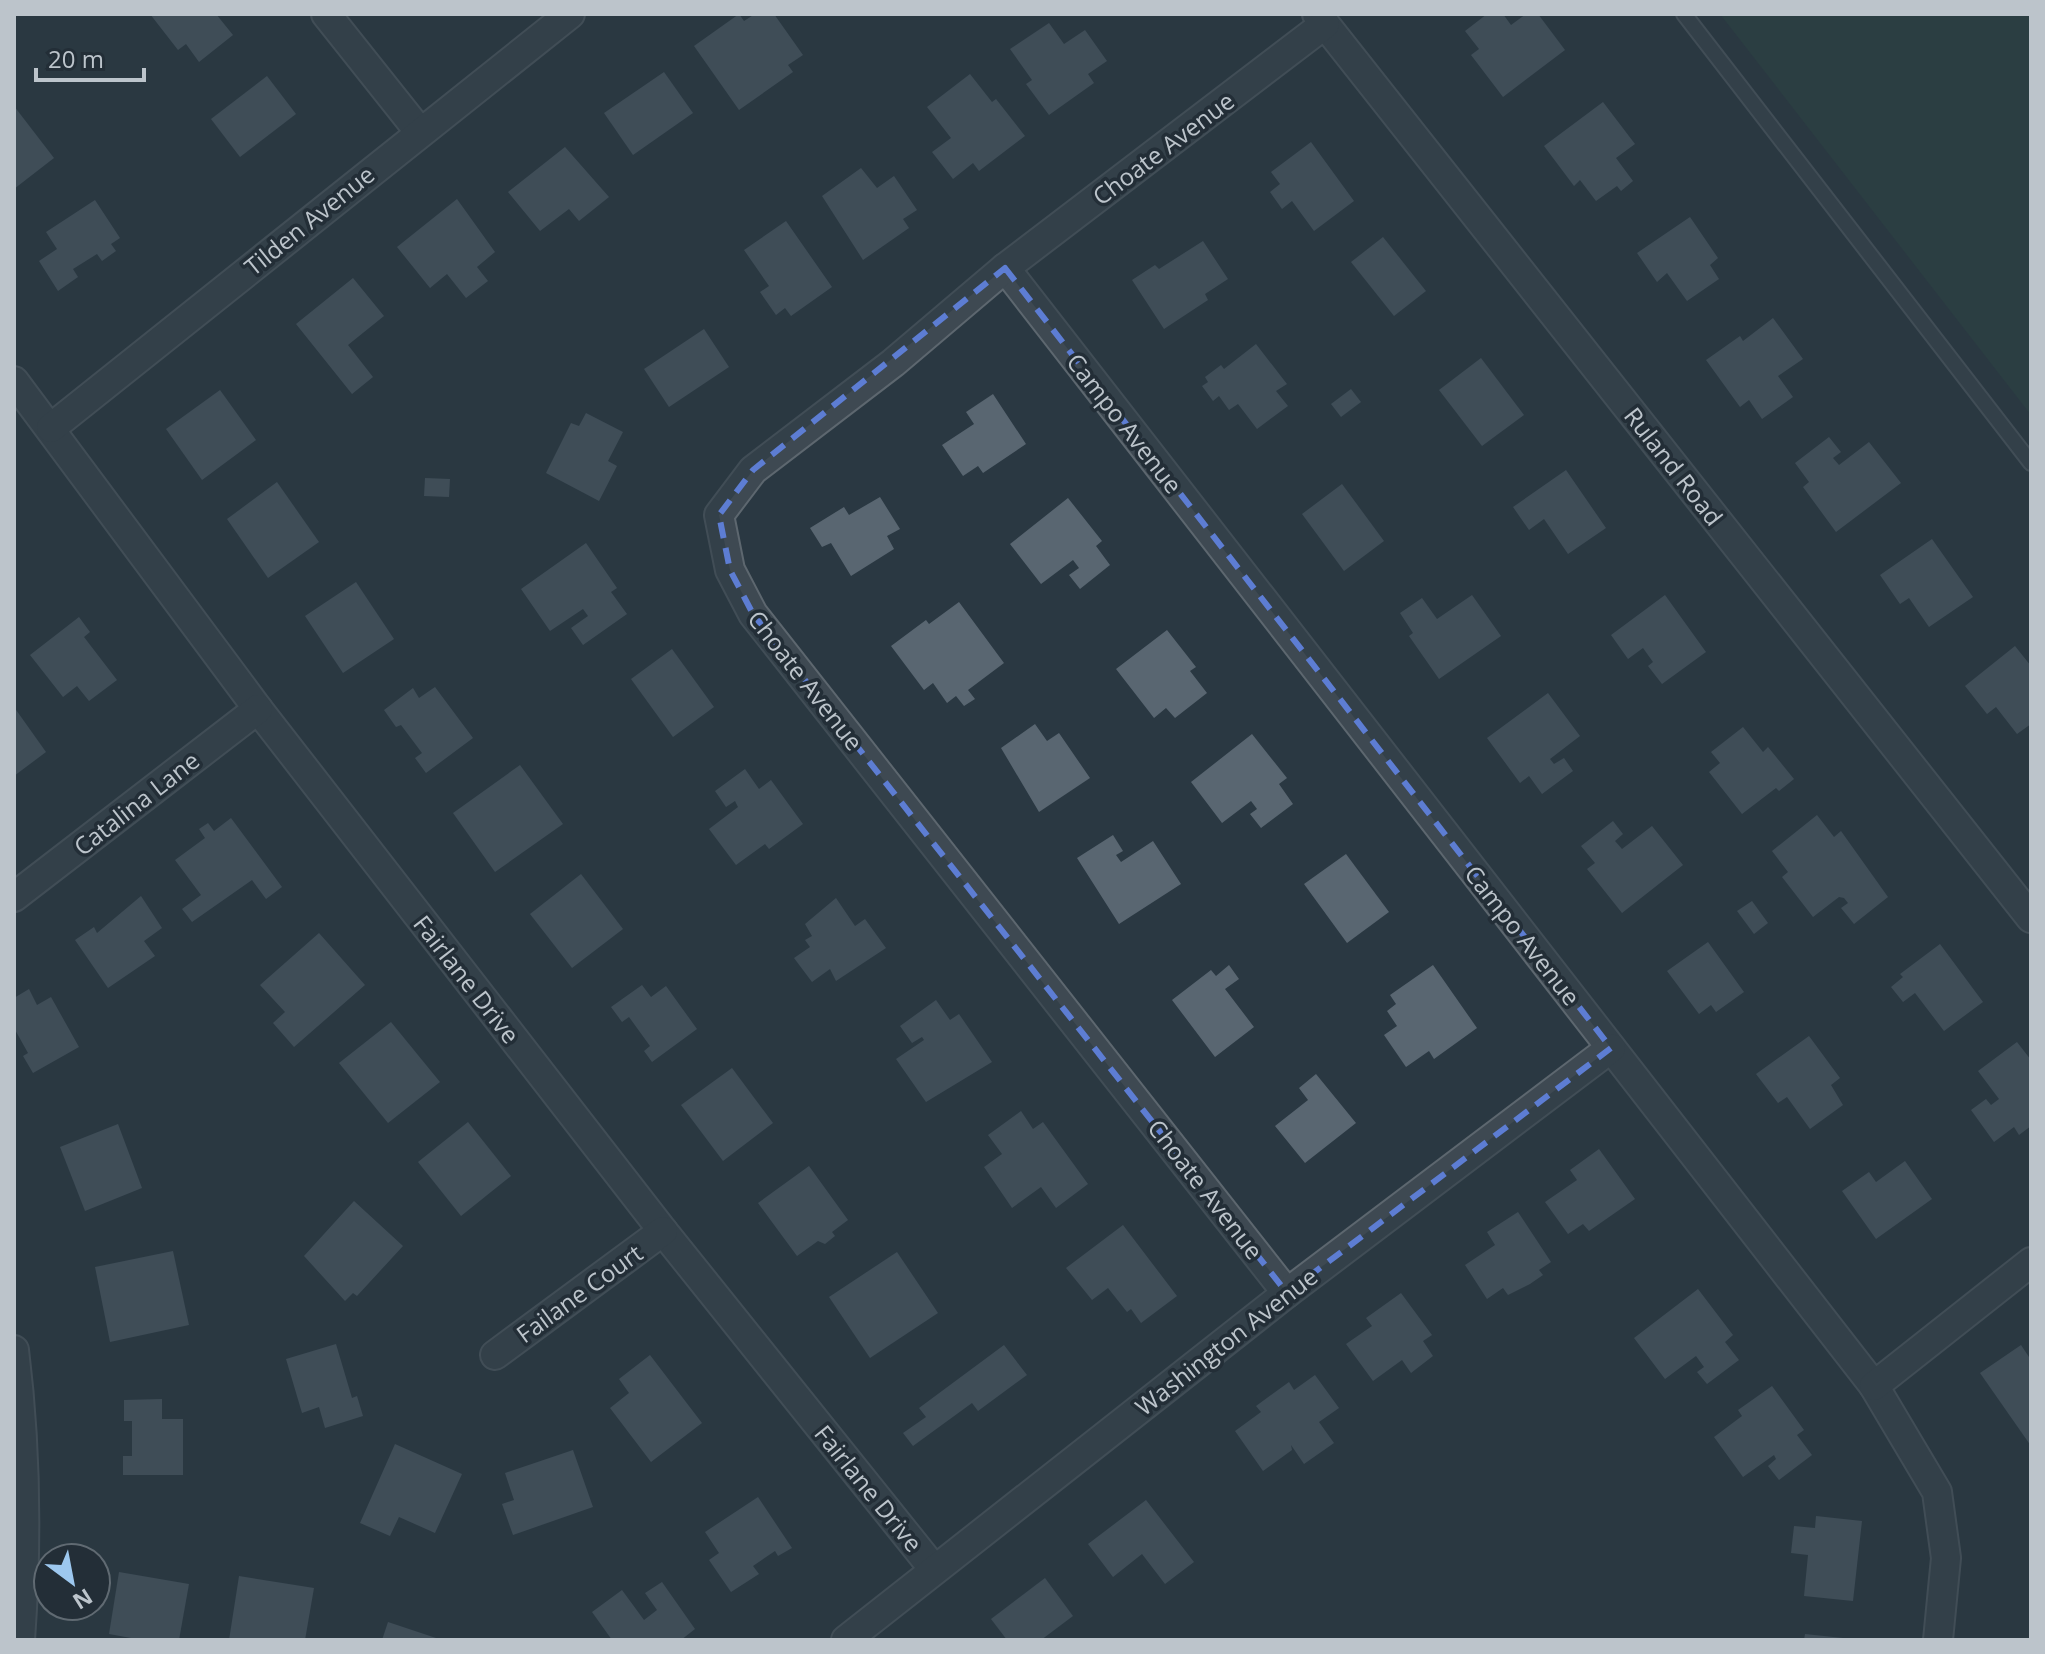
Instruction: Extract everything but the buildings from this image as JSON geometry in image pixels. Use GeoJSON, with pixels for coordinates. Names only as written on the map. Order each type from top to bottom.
{"type":"FeatureCollection","features":[{"type":"Feature","properties":{"kind":"street"},"geometry":{"type":"LineString","coordinates":[[326,14],[419,131]]}},
{"type":"Feature","properties":{"kind":"street","name":"Tilden Avenue"},"geometry":{"type":"LineString","coordinates":[[51,428],[419,131],[570,14]]}},
{"type":"Feature","properties":{"kind":"street","name":"Choate Avenue"},"geometry":{"type":"LineString","coordinates":[[1287,1293],[753,614],[730,570],[719,515],[753,470],[893,363],[1005,268],[1321,19]]}},
{"type":"Feature","properties":{"kind":"street","name":"Ruland Road"},"geometry":{"type":"LineString","coordinates":[[1321,19],[2031,918]]}},
{"type":"Feature","properties":{"kind":"street","name":"Campo Avenue"},"geometry":{"type":"LineString","coordinates":[[1005,268],[1874,1386],[1937,1492],[1946,1558],[1938,1640]]}},
{"type":"Feature","properties":{"kind":"street","name":"Fairlane Drive"},"geometry":{"type":"LineString","coordinates":[[14,381],[258,709],[663,1231],[933,1568]]}},
{"type":"Feature","properties":{"kind":"street","name":"Catalina Lane"},"geometry":{"type":"LineString","coordinates":[[14,897],[258,709]]}},
{"type":"Feature","properties":{"kind":"street","name":"Washington Avenue"},"geometry":{"type":"LineString","coordinates":[[846,1640],[933,1568],[1287,1293],[1611,1048]]}},
{"type":"Feature","properties":{"kind":"street","name":"Failane Court"},"geometry":{"type":"LineString","coordinates":[[495,1355],[663,1231]]}},
{"type":"Feature","properties":{"kind":"street"},"geometry":{"type":"LineString","coordinates":[[1874,1386],[2031,1262]]}},
{"type":"Feature","properties":{"kind":"street"},"geometry":{"type":"LineString","coordinates":[[14,1350],[24,1434],[24,1578],[20,1640]]}},
{"type":"Feature","properties":{"kind":"lane"},"geometry":{"type":"LineString","coordinates":[[1684,14],[2031,463]]}},
{"type":"Feature","properties":{"kind":"highlighted area"},"geometry":{"type":"Polygon","coordinates":[[[1005,268],[1611,1048],[1287,1293],[753,614],[730,570],[719,515],[753,470],[1005,268]]]}},
{"type":"Feature","properties":{"kind":"green space"},"geometry":{"type":"Polygon","coordinates":[[[1720,14],[2031,14],[2031,415],[1720,14]]]}}]}
